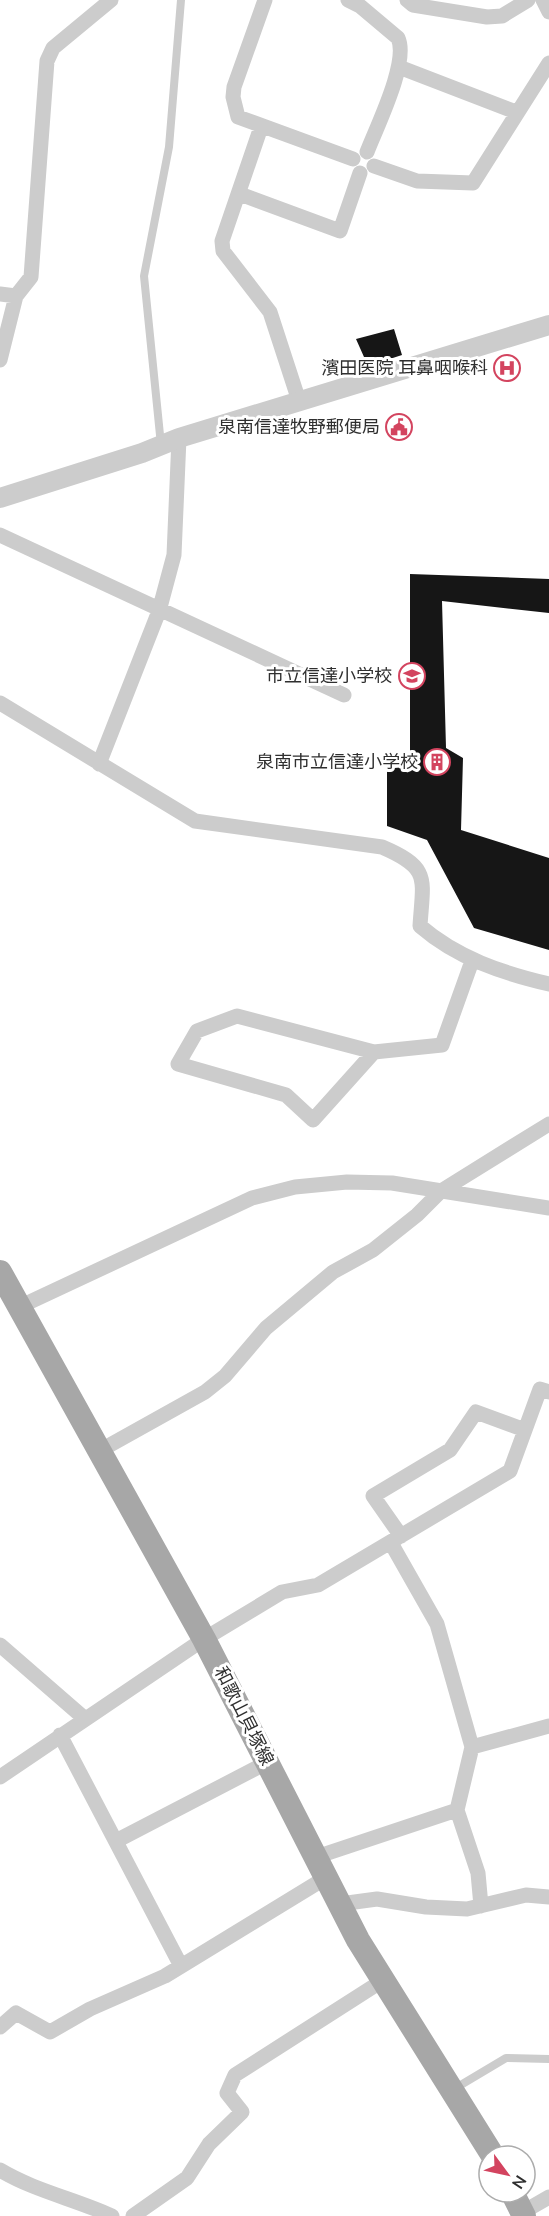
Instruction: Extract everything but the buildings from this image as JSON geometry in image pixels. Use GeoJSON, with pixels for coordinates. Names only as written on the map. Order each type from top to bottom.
{"type":"FeatureCollection","features":[{"type":"Feature","properties":{"kind":"main road","name":"和歌山貝塚線"},"geometry":{"type":"LineString","coordinates":[[0,1272],[204,1639],[382,1981],[486,2144]]}},
{"type":"Feature","properties":{"kind":"street"},"geometry":{"type":"LineString","coordinates":[[0,360],[16,296],[31,277],[47,61],[53,48],[111,0]]}},
{"type":"Feature","properties":{"kind":"street"},"geometry":{"type":"LineString","coordinates":[[265,0],[233,97],[238,117],[417,181],[473,183],[549,63]]}},
{"type":"Feature","properties":{"kind":"street"},"geometry":{"type":"LineString","coordinates":[[240,194],[339,231],[399,67],[401,53],[398,38],[360,6],[348,0]]}},
{"type":"Feature","properties":{"kind":"street"},"geometry":{"type":"LineString","coordinates":[[407,0],[413,5],[487,17],[502,16],[528,0]]}},
{"type":"Feature","properties":{"kind":"street"},"geometry":{"type":"LineString","coordinates":[[543,0],[549,12]]}},
{"type":"Feature","properties":{"kind":"street"},"geometry":{"type":"LineString","coordinates":[[399,67],[516,112]]}},
{"type":"Feature","properties":{"kind":"street"},"geometry":{"type":"LineString","coordinates":[[261,127],[222,242],[224,251],[270,312],[299,401]]}},
{"type":"Feature","properties":{"kind":"street"},"geometry":{"type":"LineString","coordinates":[[0,294],[16,296]]}},
{"type":"Feature","properties":{"kind":"street"},"geometry":{"type":"LineString","coordinates":[[0,498],[299,401],[549,325]]}},
{"type":"Feature","properties":{"kind":"street"},"geometry":{"type":"LineString","coordinates":[[99,764],[159,610],[174,555],[170,442]]}},
{"type":"Feature","properties":{"kind":"street"},"geometry":{"type":"LineString","coordinates":[[0,535],[344,694]]}},
{"type":"Feature","properties":{"kind":"street"},"geometry":{"type":"LineString","coordinates":[[0,703],[195,821],[382,847],[403,856],[417,868],[423,879],[420,926],[434,938],[472,961],[549,984]]}},
{"type":"Feature","properties":{"kind":"street"},"geometry":{"type":"LineString","coordinates":[[374,1052],[313,1120],[286,1095],[178,1064],[197,1031],[237,1016],[374,1052],[442,1045],[472,961]]}},
{"type":"Feature","properties":{"kind":"street"},"geometry":{"type":"LineString","coordinates":[[101,1450],[205,1392],[225,1376],[266,1328],[333,1272],[373,1250],[417,1215],[441,1191],[549,1124]]}},
{"type":"Feature","properties":{"kind":"street"},"geometry":{"type":"LineString","coordinates":[[19,1307],[252,1198],[296,1187],[347,1182],[392,1183],[549,1208]]}},
{"type":"Feature","properties":{"kind":"street"},"geometry":{"type":"LineString","coordinates":[[0,1777],[84,1718],[204,1639],[282,1592],[318,1585],[510,1471],[540,1389],[549,1392]]}},
{"type":"Feature","properties":{"kind":"street"},"geometry":{"type":"LineString","coordinates":[[481,1906],[478,1873],[457,1810],[472,1747],[436,1624],[373,1496],[450,1450],[476,1412],[525,1430]]}},
{"type":"Feature","properties":{"kind":"street"},"geometry":{"type":"LineString","coordinates":[[0,1646],[84,1718]]}},
{"type":"Feature","properties":{"kind":"street"},"geometry":{"type":"LineString","coordinates":[[472,1747],[549,1726]]}},
{"type":"Feature","properties":{"kind":"street"},"geometry":{"type":"LineString","coordinates":[[60,1735],[181,1966]]}},
{"type":"Feature","properties":{"kind":"street"},"geometry":{"type":"LineString","coordinates":[[116,1841],[268,1762]]}},
{"type":"Feature","properties":{"kind":"street"},"geometry":{"type":"LineString","coordinates":[[0,2027],[16,2013],[50,2032],[90,2009],[181,1966],[321,1867],[457,1810]]}},
{"type":"Feature","properties":{"kind":"street"},"geometry":{"type":"LineString","coordinates":[[340,1904],[377,1899],[426,1907],[481,1906],[526,1895],[549,1897]]}},
{"type":"Feature","properties":{"kind":"street"},"geometry":{"type":"LineString","coordinates":[[133,2216],[187,2178],[209,2144],[242,2112],[227,2093],[235,2075],[382,1981]]}},
{"type":"Feature","properties":{"kind":"street"},"geometry":{"type":"LineString","coordinates":[[0,2170],[48,2193],[80,2202],[112,2216]]}},
{"type":"Feature","properties":{"kind":"street"},"geometry":{"type":"LineString","coordinates":[[521,2210],[549,2197]]}},
{"type":"Feature","properties":{"kind":"lane"},"geometry":{"type":"LineString","coordinates":[[170,442],[144,276],[169,147],[181,0]]}},
{"type":"Feature","properties":{"kind":"lane"},"geometry":{"type":"LineString","coordinates":[[452,2090],[506,2058],[549,2059]]}},
{"type":"Feature","properties":{"kind":"place","name":"濱田医院 耳鼻咽喉科"},"geometry":{"type":"Point","coordinates":[507,368]}},
{"type":"Feature","properties":{"kind":"place","name":"泉南信達牧野郵便局"},"geometry":{"type":"Point","coordinates":[399,427]}},
{"type":"Feature","properties":{"kind":"place","name":"市立信達小学校"},"geometry":{"type":"Point","coordinates":[412,676]}},
{"type":"Feature","properties":{"kind":"place","name":"泉南市立信達小学校"},"geometry":{"type":"Point","coordinates":[437,762]}}]}
